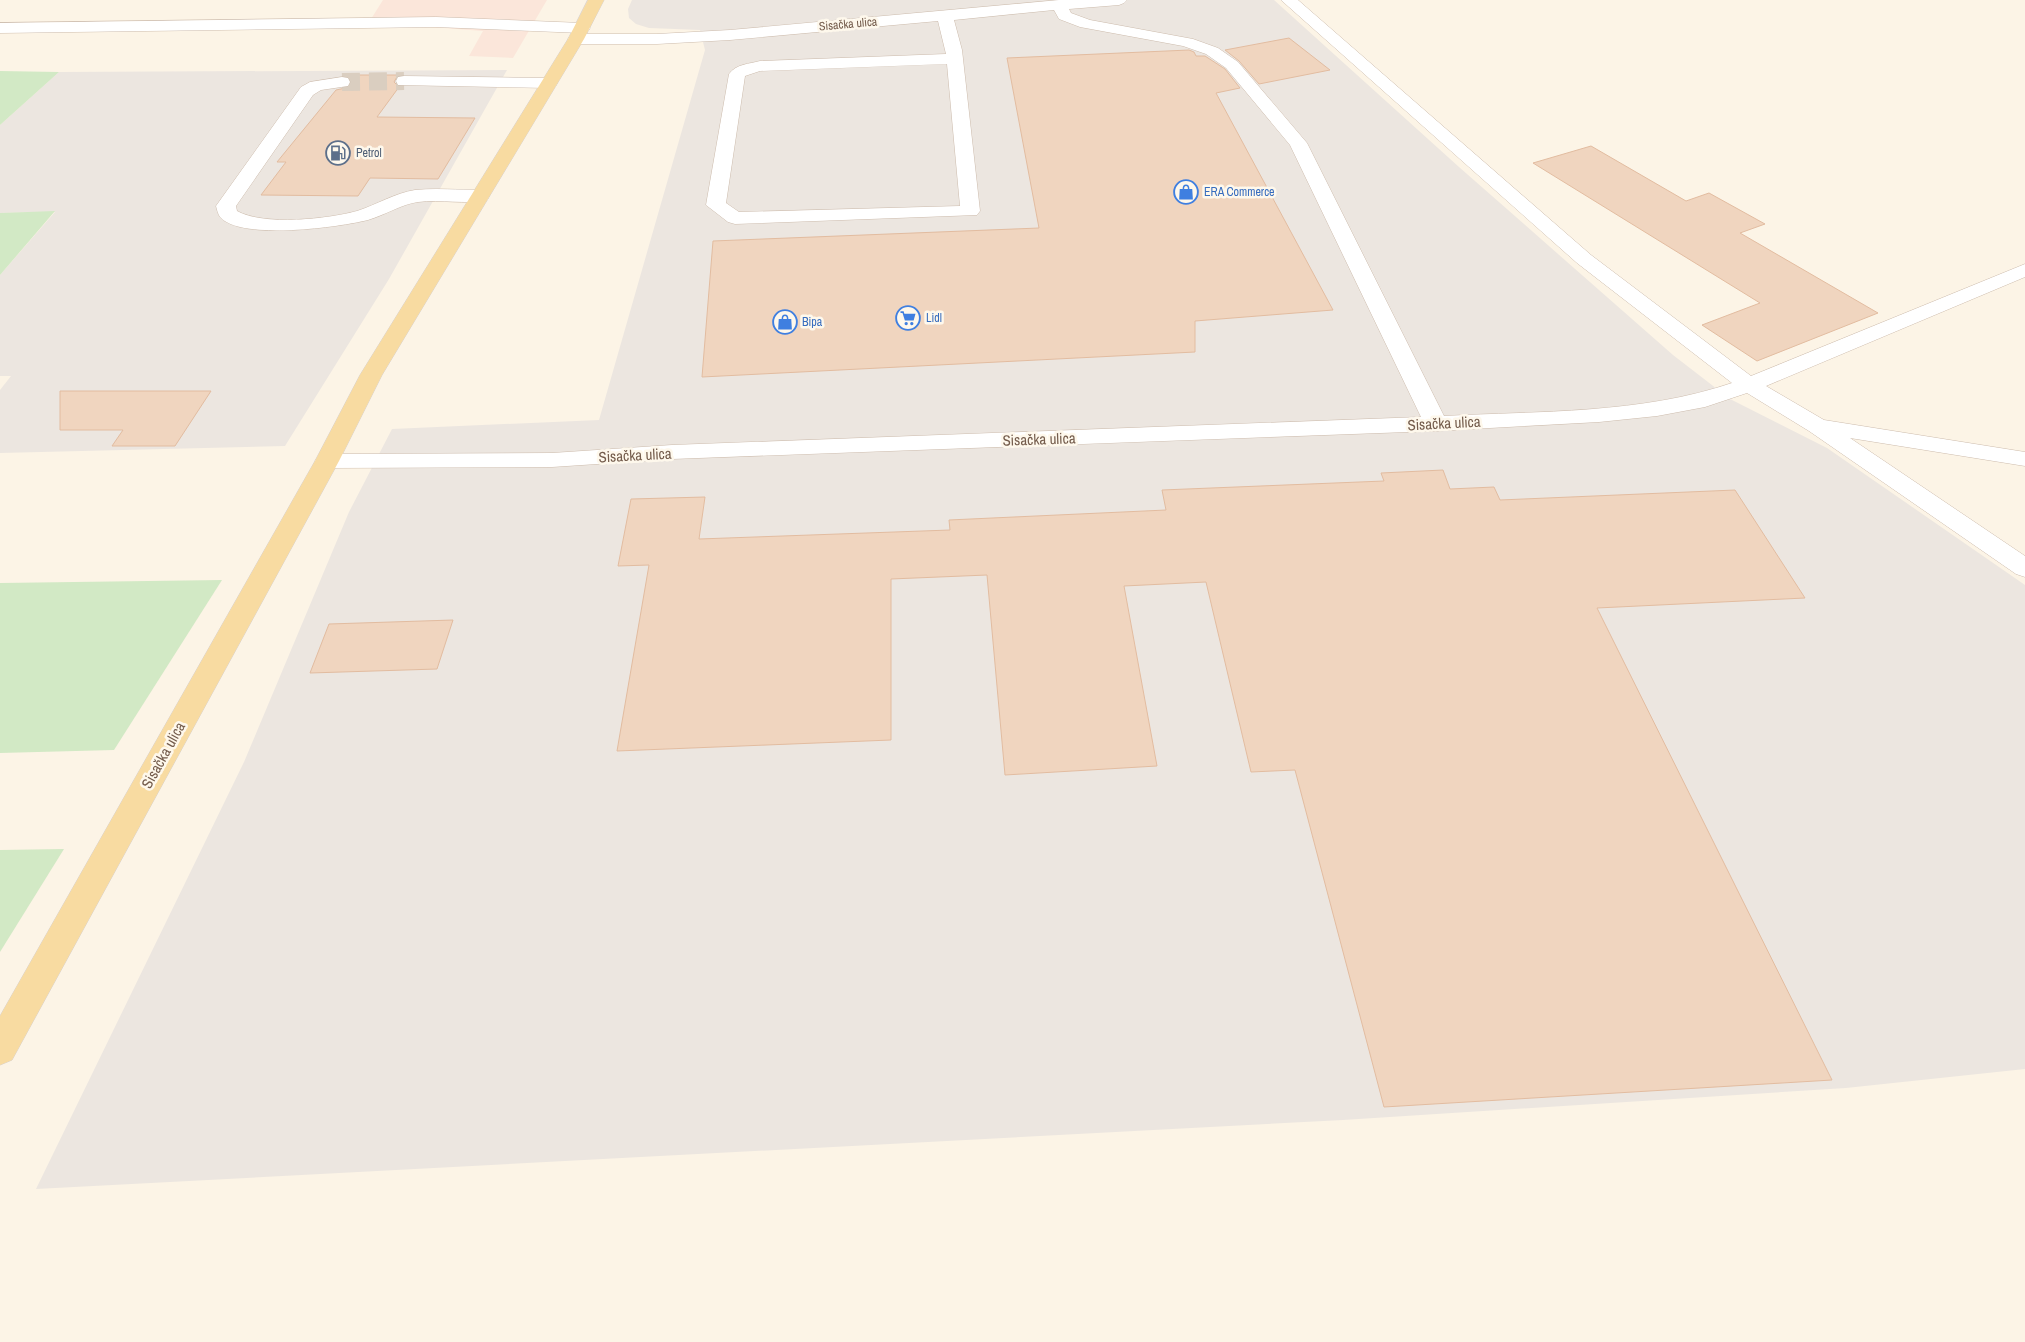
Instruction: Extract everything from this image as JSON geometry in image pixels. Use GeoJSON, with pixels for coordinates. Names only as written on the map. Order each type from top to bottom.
{"type":"FeatureCollection","features":[{"type":"Feature","properties":{"kind":"main road","name":"Sisačka ulica"},"geometry":{"type":"LineString","coordinates":[[0,1049],[327,460],[371,375],[579,34],[596,0]]}},
{"type":"Feature","properties":{"kind":"street","name":"Sisačka ulica"},"geometry":{"type":"LineString","coordinates":[[579,34],[692,37],[1119,0]]}},
{"type":"Feature","properties":{"kind":"street"},"geometry":{"type":"LineString","coordinates":[[1289,0],[1584,259],[1749,386],[1817,426],[2025,568]]}},
{"type":"Feature","properties":{"kind":"street"},"geometry":{"type":"LineString","coordinates":[[1059,5],[1065,16],[1086,24],[1186,42],[1212,51],[1232,65],[1298,143],[1428,405],[1435,424]]}},
{"type":"Feature","properties":{"kind":"street"},"geometry":{"type":"LineString","coordinates":[[945,16],[955,59],[970,211],[735,218],[716,205],[737,74],[743,70],[760,66],[955,59]]}},
{"type":"Feature","properties":{"kind":"street"},"geometry":{"type":"LineString","coordinates":[[0,28],[436,22],[579,34]]}},
{"type":"Feature","properties":{"kind":"street"},"geometry":{"type":"LineString","coordinates":[[404,81],[549,84]]}},
{"type":"Feature","properties":{"kind":"street"},"geometry":{"type":"LineString","coordinates":[[342,82],[316,86],[307,91],[226,206],[228,214],[239,220],[262,224],[298,225],[334,222],[364,215],[415,196],[480,196]]}},
{"type":"Feature","properties":{"kind":"street","name":"Sisačka ulica"},"geometry":{"type":"LineString","coordinates":[[327,460],[552,460],[672,452],[1435,424],[1599,415],[1705,400],[1749,386],[2025,270]]}},
{"type":"Feature","properties":{"kind":"street"},"geometry":{"type":"LineString","coordinates":[[1817,426],[2025,459]]}},
{"type":"Feature","properties":{"kind":"shaded area"},"geometry":{"type":"Polygon","coordinates":[[[383,0],[547,0],[513,58],[469,56],[483,31],[431,27],[368,28],[371,19],[383,0]]]}},
{"type":"Feature","properties":{"kind":"shaded area"},"geometry":{"type":"Polygon","coordinates":[[[632,0],[1274,0],[1459,167],[1673,355],[1730,399],[1827,448],[2025,585],[2025,1069],[1846,1088],[1343,1120],[36,1189],[244,762],[349,512],[392,429],[599,420],[705,50],[700,30],[649,28],[636,24],[629,18],[628,9],[632,0]]]}},
{"type":"Feature","properties":{"kind":"shaded area"},"geometry":{"type":"Polygon","coordinates":[[[507,70],[389,279],[285,446],[0,453],[0,390],[11,376],[0,376],[0,275],[55,212],[0,213],[0,125],[59,72],[507,70]]]}},
{"type":"Feature","properties":{"kind":"green space"},"geometry":{"type":"Polygon","coordinates":[[[0,71],[59,72],[0,125],[0,71]]]}},
{"type":"Feature","properties":{"kind":"green space"},"geometry":{"type":"Polygon","coordinates":[[[55,211],[0,275],[0,213],[55,211]]]}},
{"type":"Feature","properties":{"kind":"green space"},"geometry":{"type":"Polygon","coordinates":[[[222,580],[114,750],[0,753],[0,583],[222,580]]]}},
{"type":"Feature","properties":{"kind":"green space"},"geometry":{"type":"Polygon","coordinates":[[[64,849],[0,952],[0,850],[64,849]]]}},
{"type":"Feature","properties":{"kind":"building"},"geometry":{"type":"Polygon","coordinates":[[[1289,38],[1330,70],[1259,84],[1239,61],[1225,50],[1289,38]]]}},
{"type":"Feature","properties":{"kind":"building"},"geometry":{"type":"Polygon","coordinates":[[[1189,50],[1194,52],[1196,56],[1205,56],[1225,69],[1240,88],[1216,93],[1333,310],[1195,321],[1195,352],[702,377],[713,241],[1039,228],[1007,58],[1189,50]]]}},
{"type":"Feature","properties":{"kind":"building"},"geometry":{"type":"Polygon","coordinates":[[[348,75],[398,75],[394,82],[399,87],[377,117],[475,118],[438,179],[370,178],[358,196],[261,195],[286,162],[277,162],[336,90],[350,87],[352,81],[348,75]]]}},
{"type":"Feature","properties":{"kind":"building"},"geometry":{"type":"Polygon","coordinates":[[[1591,146],[1686,201],[1709,193],[1765,224],[1740,233],[1878,313],[1757,361],[1702,325],[1760,303],[1533,163],[1591,146]]]}},
{"type":"Feature","properties":{"kind":"building"},"geometry":{"type":"Polygon","coordinates":[[[60,391],[211,391],[175,446],[112,446],[123,430],[60,430],[60,391]]]}},
{"type":"Feature","properties":{"kind":"building"},"geometry":{"type":"Polygon","coordinates":[[[1443,470],[1450,489],[1494,487],[1500,500],[1735,490],[1805,598],[1597,608],[1832,1080],[1384,1107],[1295,770],[1251,772],[1206,582],[1124,586],[1157,766],[1005,775],[987,575],[891,579],[891,740],[617,751],[649,565],[618,566],[631,499],[705,497],[699,539],[950,530],[949,520],[1166,510],[1162,490],[1384,481],[1381,473],[1443,470]]]}},
{"type":"Feature","properties":{"kind":"building"},"geometry":{"type":"Polygon","coordinates":[[[453,620],[437,669],[310,673],[329,624],[453,620]]]}},
{"type":"Feature","properties":{"kind":"tunnel"},"geometry":{"type":"LineString","coordinates":[[342,82],[404,81]]}},
{"type":"Feature","properties":{"kind":"place","name":"Petrol"},"geometry":{"type":"Point","coordinates":[338,153]}},
{"type":"Feature","properties":{"kind":"place","name":"ERA Commerce"},"geometry":{"type":"Point","coordinates":[1186,192]}},
{"type":"Feature","properties":{"kind":"place","name":"Lidl"},"geometry":{"type":"Point","coordinates":[908,318]}},
{"type":"Feature","properties":{"kind":"place","name":"Bipa"},"geometry":{"type":"Point","coordinates":[785,322]}}]}
